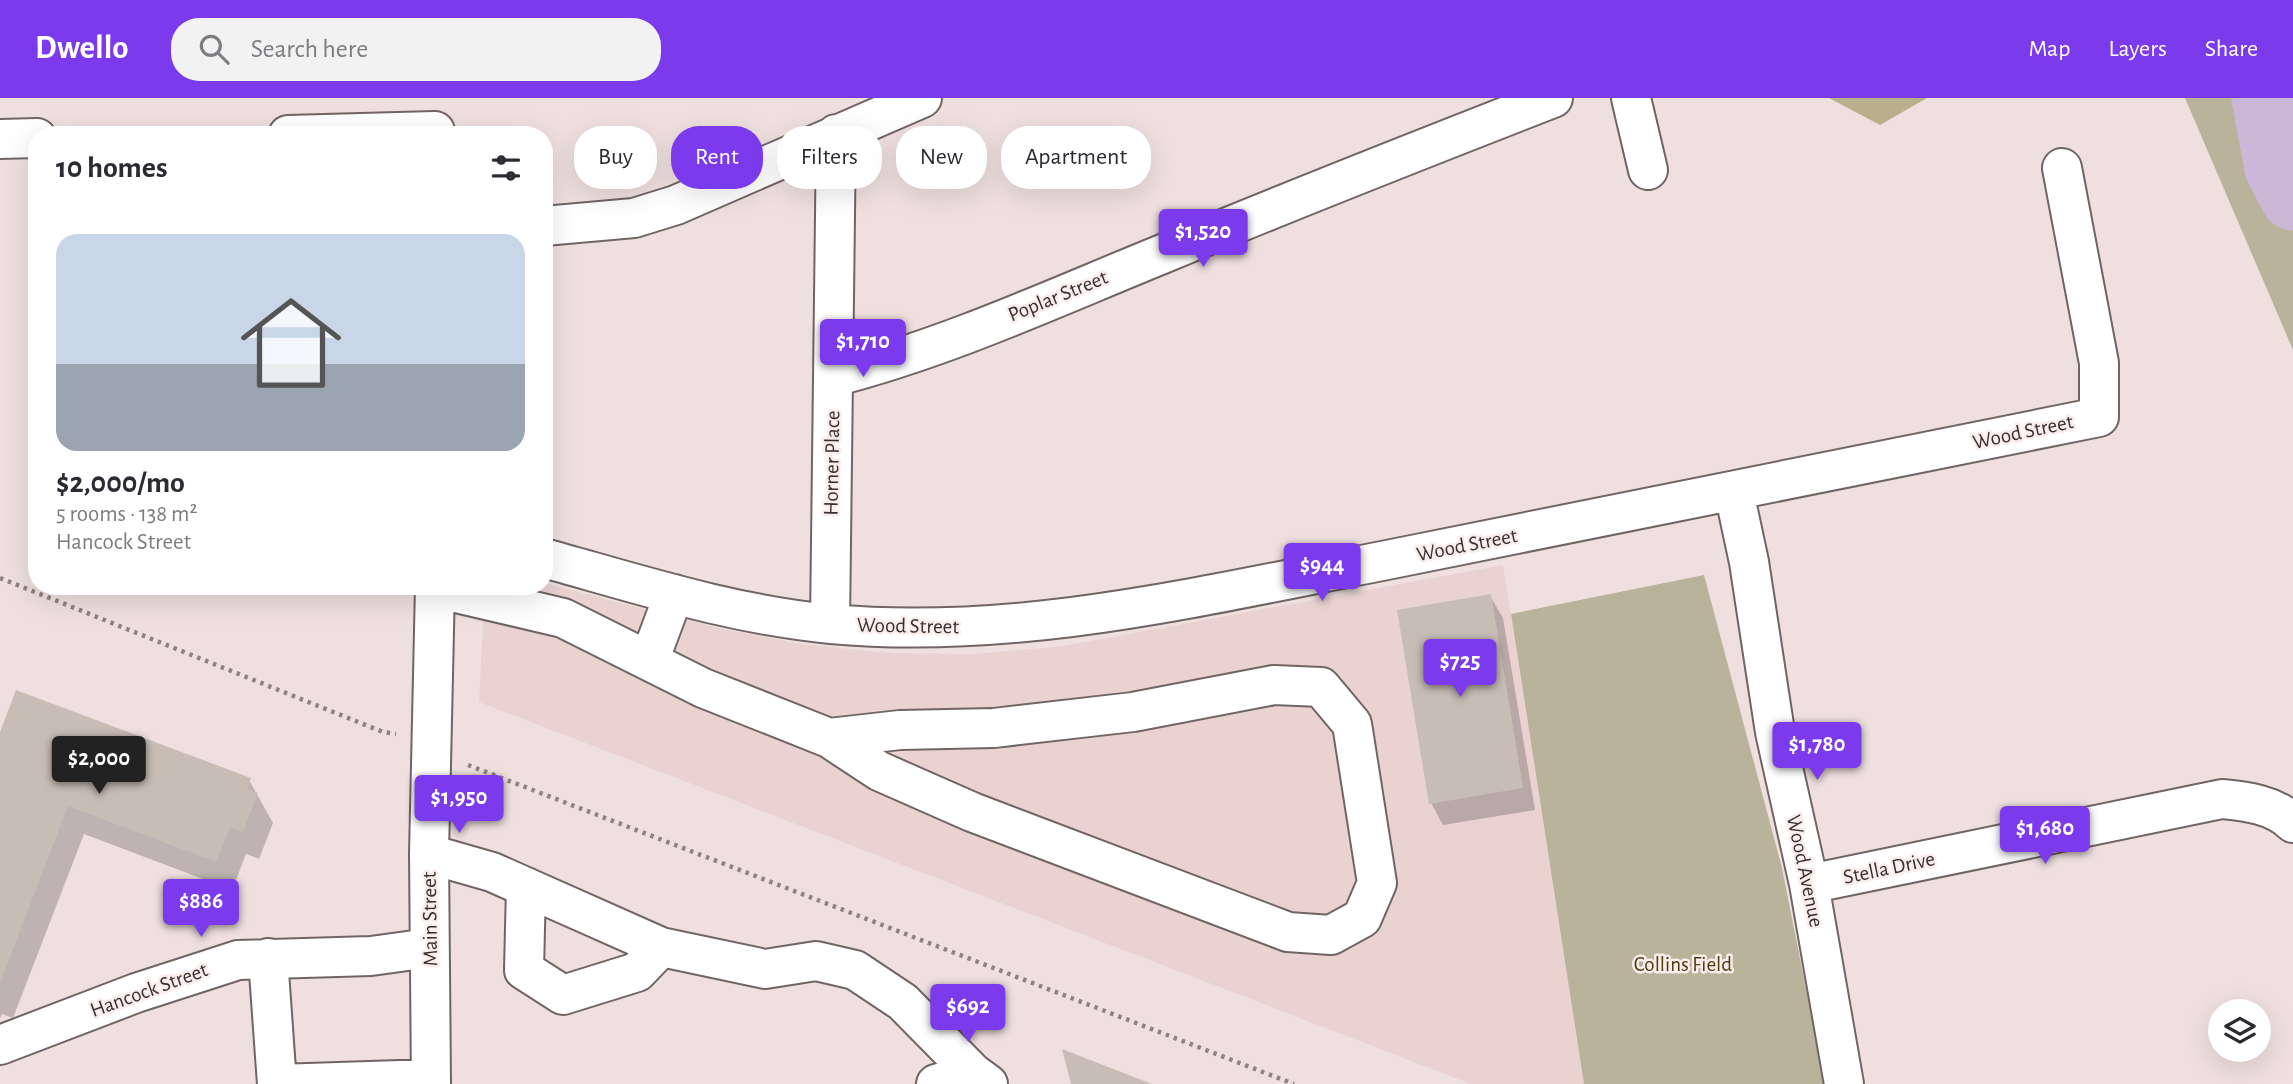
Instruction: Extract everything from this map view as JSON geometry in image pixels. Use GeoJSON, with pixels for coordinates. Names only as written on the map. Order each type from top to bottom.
{"type":"FeatureCollection","features":[{"type":"Feature","properties":{"kind":"street"},"geometry":{"type":"LineString","coordinates":[[855,126],[922,98]]}},
{"type":"Feature","properties":{"kind":"street","name":"Poplar Street"},"geometry":{"type":"LineString","coordinates":[[833,377],[890,362],[963,336],[1301,197],[1553,98]]}},
{"type":"Feature","properties":{"kind":"street"},"geometry":{"type":"LineString","coordinates":[[1631,98],[1648,170]]}},
{"type":"Feature","properties":{"kind":"street"},"geometry":{"type":"LineString","coordinates":[[382,126],[435,121]]}},
{"type":"Feature","properties":{"kind":"street"},"geometry":{"type":"LineString","coordinates":[[0,139],[28,138]]}},
{"type":"Feature","properties":{"kind":"street"},"geometry":{"type":"LineString","coordinates":[[553,225],[634,218],[676,205],[777,160]]}},
{"type":"Feature","properties":{"kind":"street","name":"Wood Street"},"geometry":{"type":"LineString","coordinates":[[553,560],[674,594],[830,624],[971,627],[1083,617],[1734,492],[2099,417],[2099,363],[2062,168]]}},
{"type":"Feature","properties":{"kind":"street","name":"Horner Place"},"geometry":{"type":"LineString","coordinates":[[830,624],[835,189]]}},
{"type":"Feature","properties":{"kind":"street","name":"Wood Avenue"},"geometry":{"type":"LineString","coordinates":[[1734,492],[1749,562],[1775,732],[1809,884],[1844,1084]]}},
{"type":"Feature","properties":{"kind":"street"},"geometry":{"type":"LineString","coordinates":[[649,661],[674,594]]}},
{"type":"Feature","properties":{"kind":"street","name":"Main Street"},"geometry":{"type":"LineString","coordinates":[[431,1082],[429,854],[435,595]]}},
{"type":"Feature","properties":{"kind":"street"},"geometry":{"type":"LineString","coordinates":[[468,595],[563,618],[703,688],[829,738],[879,771],[972,812],[1288,932],[1331,935],[1362,918],[1377,883],[1352,724],[1321,687],[1274,685],[1133,712],[994,728],[900,730],[829,738]]}},
{"type":"Feature","properties":{"kind":"street","name":"Stella Drive"},"geometry":{"type":"LineString","coordinates":[[1809,884],[2222,799],[2248,801],[2286,816],[2293,823]]}},
{"type":"Feature","properties":{"kind":"street"},"geometry":{"type":"LineString","coordinates":[[429,854],[492,872],[661,947],[765,968],[816,961],[855,970],[903,1002],[980,1079]]}},
{"type":"Feature","properties":{"kind":"street"},"geometry":{"type":"LineString","coordinates":[[526,887],[524,970],[563,995],[637,972],[661,947]]}},
{"type":"Feature","properties":{"kind":"street","name":"Hancock Street"},"geometry":{"type":"LineString","coordinates":[[0,1045],[214,966],[268,958],[371,956],[429,948]]}},
{"type":"Feature","properties":{"kind":"street"},"geometry":{"type":"LineString","coordinates":[[268,958],[277,1084],[431,1082]]}},
{"type":"Feature","properties":{"kind":"street"},"geometry":{"type":"LineString","coordinates":[[936,1084],[980,1079]]}},
{"type":"Feature","properties":{"kind":"path"},"geometry":{"type":"LineString","coordinates":[[0,578],[28,589]]}},
{"type":"Feature","properties":{"kind":"path"},"geometry":{"type":"LineString","coordinates":[[42,595],[308,704],[391,734]]}},
{"type":"Feature","properties":{"kind":"path"},"geometry":{"type":"LineString","coordinates":[[469,765],[1294,1084]]}},
{"type":"Feature","properties":{"kind":"shaded area"},"geometry":{"type":"Polygon","coordinates":[[[1829,98],[1927,98],[1880,125],[1829,98]]]}},
{"type":"Feature","properties":{"kind":"shaded area"},"geometry":{"type":"Polygon","coordinates":[[[1503,565],[1584,1084],[1471,1084],[479,702],[485,595],[553,595],[553,585],[718,628],[801,644],[889,653],[974,654],[1063,646],[1503,565]]]}},
{"type":"Feature","properties":{"kind":"green space"},"geometry":{"type":"Polygon","coordinates":[[[2185,98],[2293,98],[2293,350],[2185,98]]]}},
{"type":"Feature","properties":{"kind":"green space","name":"Collins Field"},"geometry":{"type":"Polygon","coordinates":[[[1704,575],[1782,868],[1825,1084],[1584,1084],[1511,614],[1704,575]]]}},
{"type":"Feature","properties":{"kind":"building"},"geometry":{"type":"Polygon","coordinates":[[[1491,594],[1523,788],[1429,804],[1397,610],[1491,594]]]}},
{"type":"Feature","properties":{"kind":"building"},"geometry":{"type":"Polygon","coordinates":[[[16,690],[251,778],[247,789],[258,793],[243,832],[230,827],[216,862],[68,806],[0,983],[0,732],[16,690]]]}},
{"type":"Feature","properties":{"kind":"building"},"geometry":{"type":"Polygon","coordinates":[[[1062,1049],[1152,1084],[1071,1084],[1062,1049]]]}},
{"type":"Feature","properties":{"kind":"waterway"},"geometry":{"type":"LineString","coordinates":[[2264,98],[2277,168],[2293,198]]}}]}
